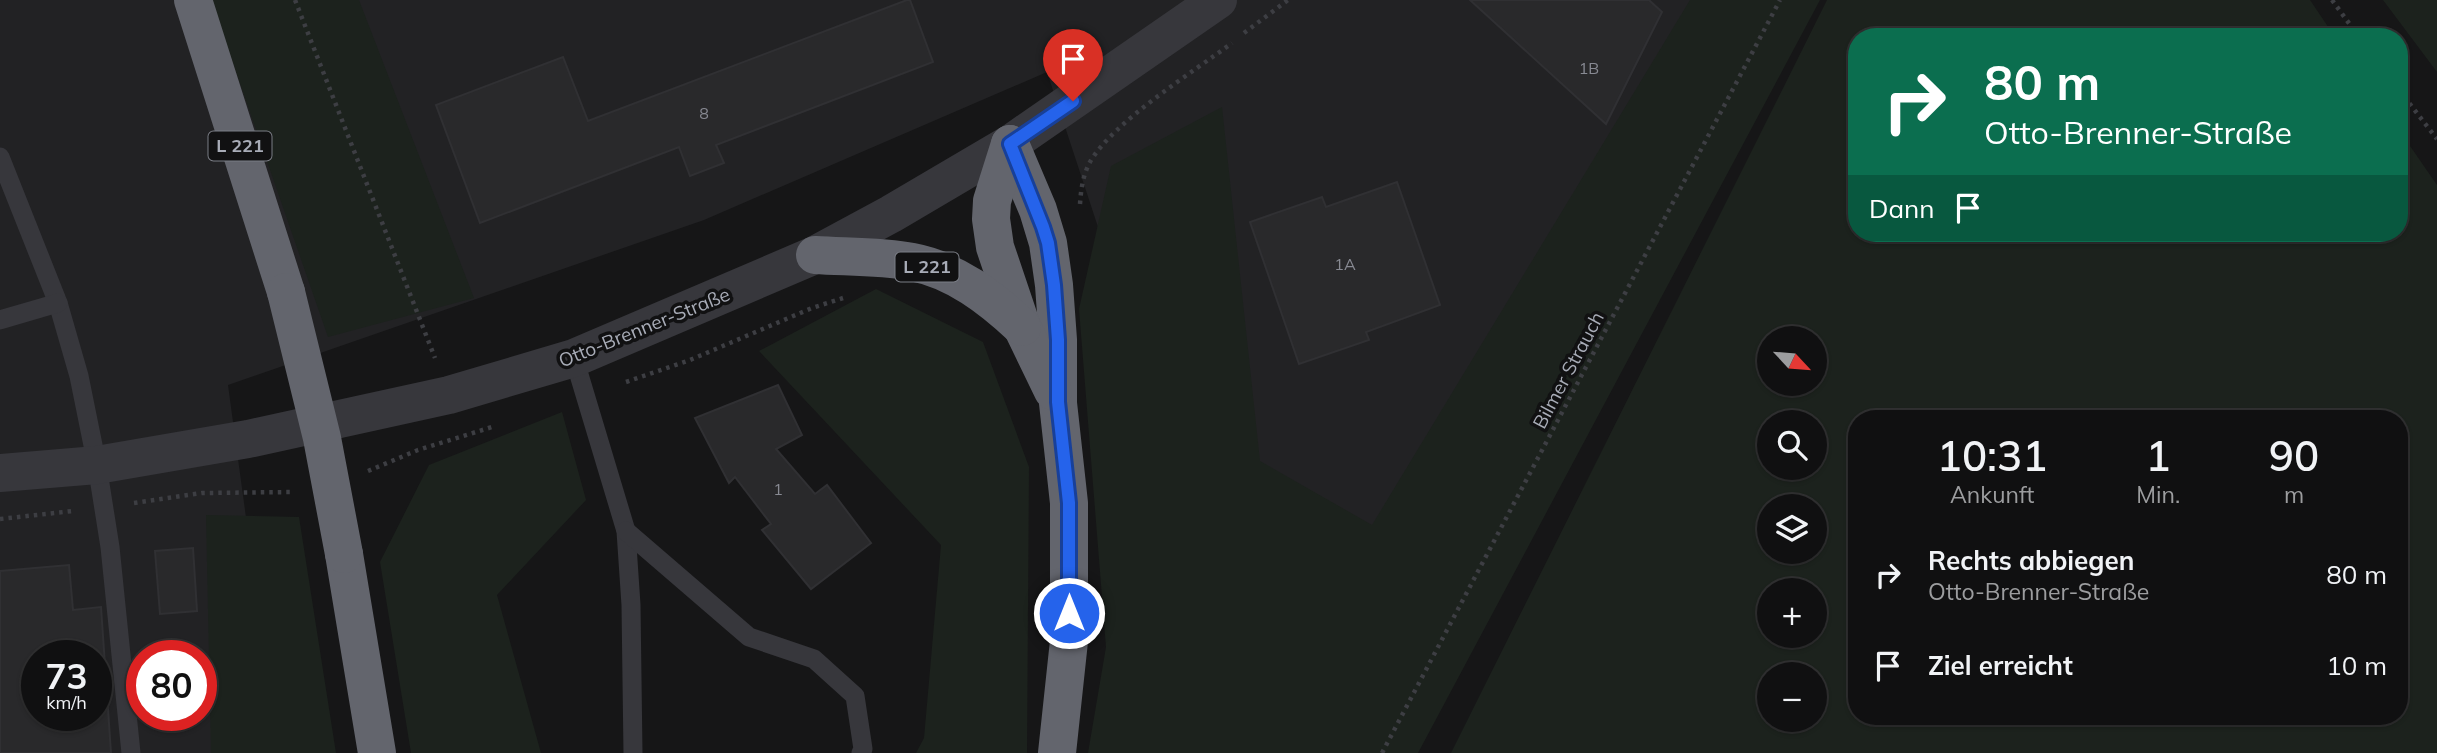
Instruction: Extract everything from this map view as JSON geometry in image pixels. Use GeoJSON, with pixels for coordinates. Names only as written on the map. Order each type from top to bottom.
{"type":"FeatureCollection","features":[{"type":"Feature","properties":{"kind":"highway","name":"L 221"},"geometry":{"type":"LineString","coordinates":[[193,0],[286,292],[322,438],[377,753]]}},
{"type":"Feature","properties":{"kind":"highway","name":"L 221"},"geometry":{"type":"LineString","coordinates":[[1010,144],[992,201],[991,219],[995,247],[1022,327],[1058,402]]}},
{"type":"Feature","properties":{"kind":"highway","name":"L 221"},"geometry":{"type":"LineString","coordinates":[[1010,144],[1038,210],[1048,243],[1058,340],[1058,402],[1069,503],[1069,613],[1068,654],[1057,753]]}},
{"type":"Feature","properties":{"kind":"highway","name":"L 221"},"geometry":{"type":"LineString","coordinates":[[815,255],[912,262],[936,270],[984,294],[1022,327]]}},
{"type":"Feature","properties":{"kind":"street","name":"Otto-Brenner-Straße"},"geometry":{"type":"LineString","coordinates":[[0,472],[97,465],[248,439],[449,395],[574,358],[815,255],[891,215],[1010,144],[1218,0]]}},
{"type":"Feature","properties":{"kind":"lane"},"geometry":{"type":"LineString","coordinates":[[0,157],[58,303],[79,376],[97,465],[111,559],[131,753]]}},
{"type":"Feature","properties":{"kind":"lane"},"geometry":{"type":"LineString","coordinates":[[0,320],[58,303]]}},
{"type":"Feature","properties":{"kind":"lane"},"geometry":{"type":"LineString","coordinates":[[574,358],[626,531],[631,605],[633,753]]}},
{"type":"Feature","properties":{"kind":"lane"},"geometry":{"type":"LineString","coordinates":[[626,531],[749,637],[814,659],[855,696],[863,749],[861,753]]}},
{"type":"Feature","properties":{"kind":"path"},"geometry":{"type":"LineString","coordinates":[[295,0],[449,395]]}},
{"type":"Feature","properties":{"kind":"path","name":"Bilmer Strauch"},"geometry":{"type":"LineString","coordinates":[[1382,753],[1780,0]]}},
{"type":"Feature","properties":{"kind":"path"},"geometry":{"type":"LineString","coordinates":[[2332,0],[2352,28]]}},
{"type":"Feature","properties":{"kind":"path"},"geometry":{"type":"LineString","coordinates":[[2408,102],[2437,139]]}},
{"type":"Feature","properties":{"kind":"shaded area"},"geometry":{"type":"Polygon","coordinates":[[[0,0],[1786,0],[1359,619],[1198,531],[1047,72],[704,220],[228,385],[278,753],[0,753],[0,0]]]}},
{"type":"Feature","properties":{"kind":"shaded area"},"geometry":{"type":"Polygon","coordinates":[[[211,0],[359,0],[474,298],[328,337],[211,0]]]}},
{"type":"Feature","properties":{"kind":"shaded area"},"geometry":{"type":"Polygon","coordinates":[[[1690,0],[1820,0],[1418,753],[1088,753],[1106,647],[1079,309],[1111,166],[1222,107],[1260,461],[1372,525],[1690,0]]]}},
{"type":"Feature","properties":{"kind":"shaded area"},"geometry":{"type":"Polygon","coordinates":[[[1827,0],[2310,0],[2329,28],[1848,28],[1848,242],[2408,242],[2408,143],[2437,185],[2437,753],[1451,753],[1827,0]]]}},
{"type":"Feature","properties":{"kind":"shaded area"},"geometry":{"type":"Polygon","coordinates":[[[2383,0],[2437,0],[2437,72],[2408,33],[2408,28],[2404,28],[2383,0]]]}},
{"type":"Feature","properties":{"kind":"shaded area"},"geometry":{"type":"Polygon","coordinates":[[[876,289],[983,342],[1029,467],[1027,753],[916,753],[924,738],[941,545],[759,351],[876,289]]]}},
{"type":"Feature","properties":{"kind":"shaded area"},"geometry":{"type":"Polygon","coordinates":[[[562,412],[586,500],[497,595],[541,753],[411,753],[380,562],[429,465],[562,412]]]}},
{"type":"Feature","properties":{"kind":"shaded area"},"geometry":{"type":"Polygon","coordinates":[[[206,515],[299,517],[336,753],[211,753],[211,731],[217,731],[217,640],[209,640],[206,515]]]}},
{"type":"Feature","properties":{"kind":"building"},"geometry":{"type":"Polygon","coordinates":[[[910,0],[933,62],[716,145],[724,163],[690,176],[679,147],[480,223],[436,105],[563,57],[588,121],[910,0]]]}},
{"type":"Feature","properties":{"kind":"building"},"geometry":{"type":"Polygon","coordinates":[[[1470,0],[1649,0],[1662,12],[1606,124],[1470,0]]]}},
{"type":"Feature","properties":{"kind":"building"},"geometry":{"type":"Polygon","coordinates":[[[1397,182],[1440,305],[1366,332],[1369,340],[1299,364],[1250,222],[1322,197],[1326,207],[1397,182]]]}},
{"type":"Feature","properties":{"kind":"building"},"geometry":{"type":"Polygon","coordinates":[[[778,385],[802,435],[776,449],[815,494],[827,485],[871,543],[811,589],[762,530],[771,524],[735,477],[729,483],[695,418],[778,385]]]}},
{"type":"Feature","properties":{"kind":"building"},"geometry":{"type":"Polygon","coordinates":[[[193,548],[197,611],[160,614],[155,551],[193,548]]]}},
{"type":"Feature","properties":{"kind":"building"},"geometry":{"type":"Polygon","coordinates":[[[69,565],[73,610],[101,607],[103,640],[21,640],[21,731],[109,731],[111,753],[0,753],[0,571],[69,565]]]}},
{"type":"Feature","properties":{"kind":"route"},"geometry":{"type":"LineString","coordinates":[[1069,613],[1069,503],[1058,402],[1058,340],[1054,285],[1048,243],[1038,210],[1010,144],[1073,101]]}}]}
